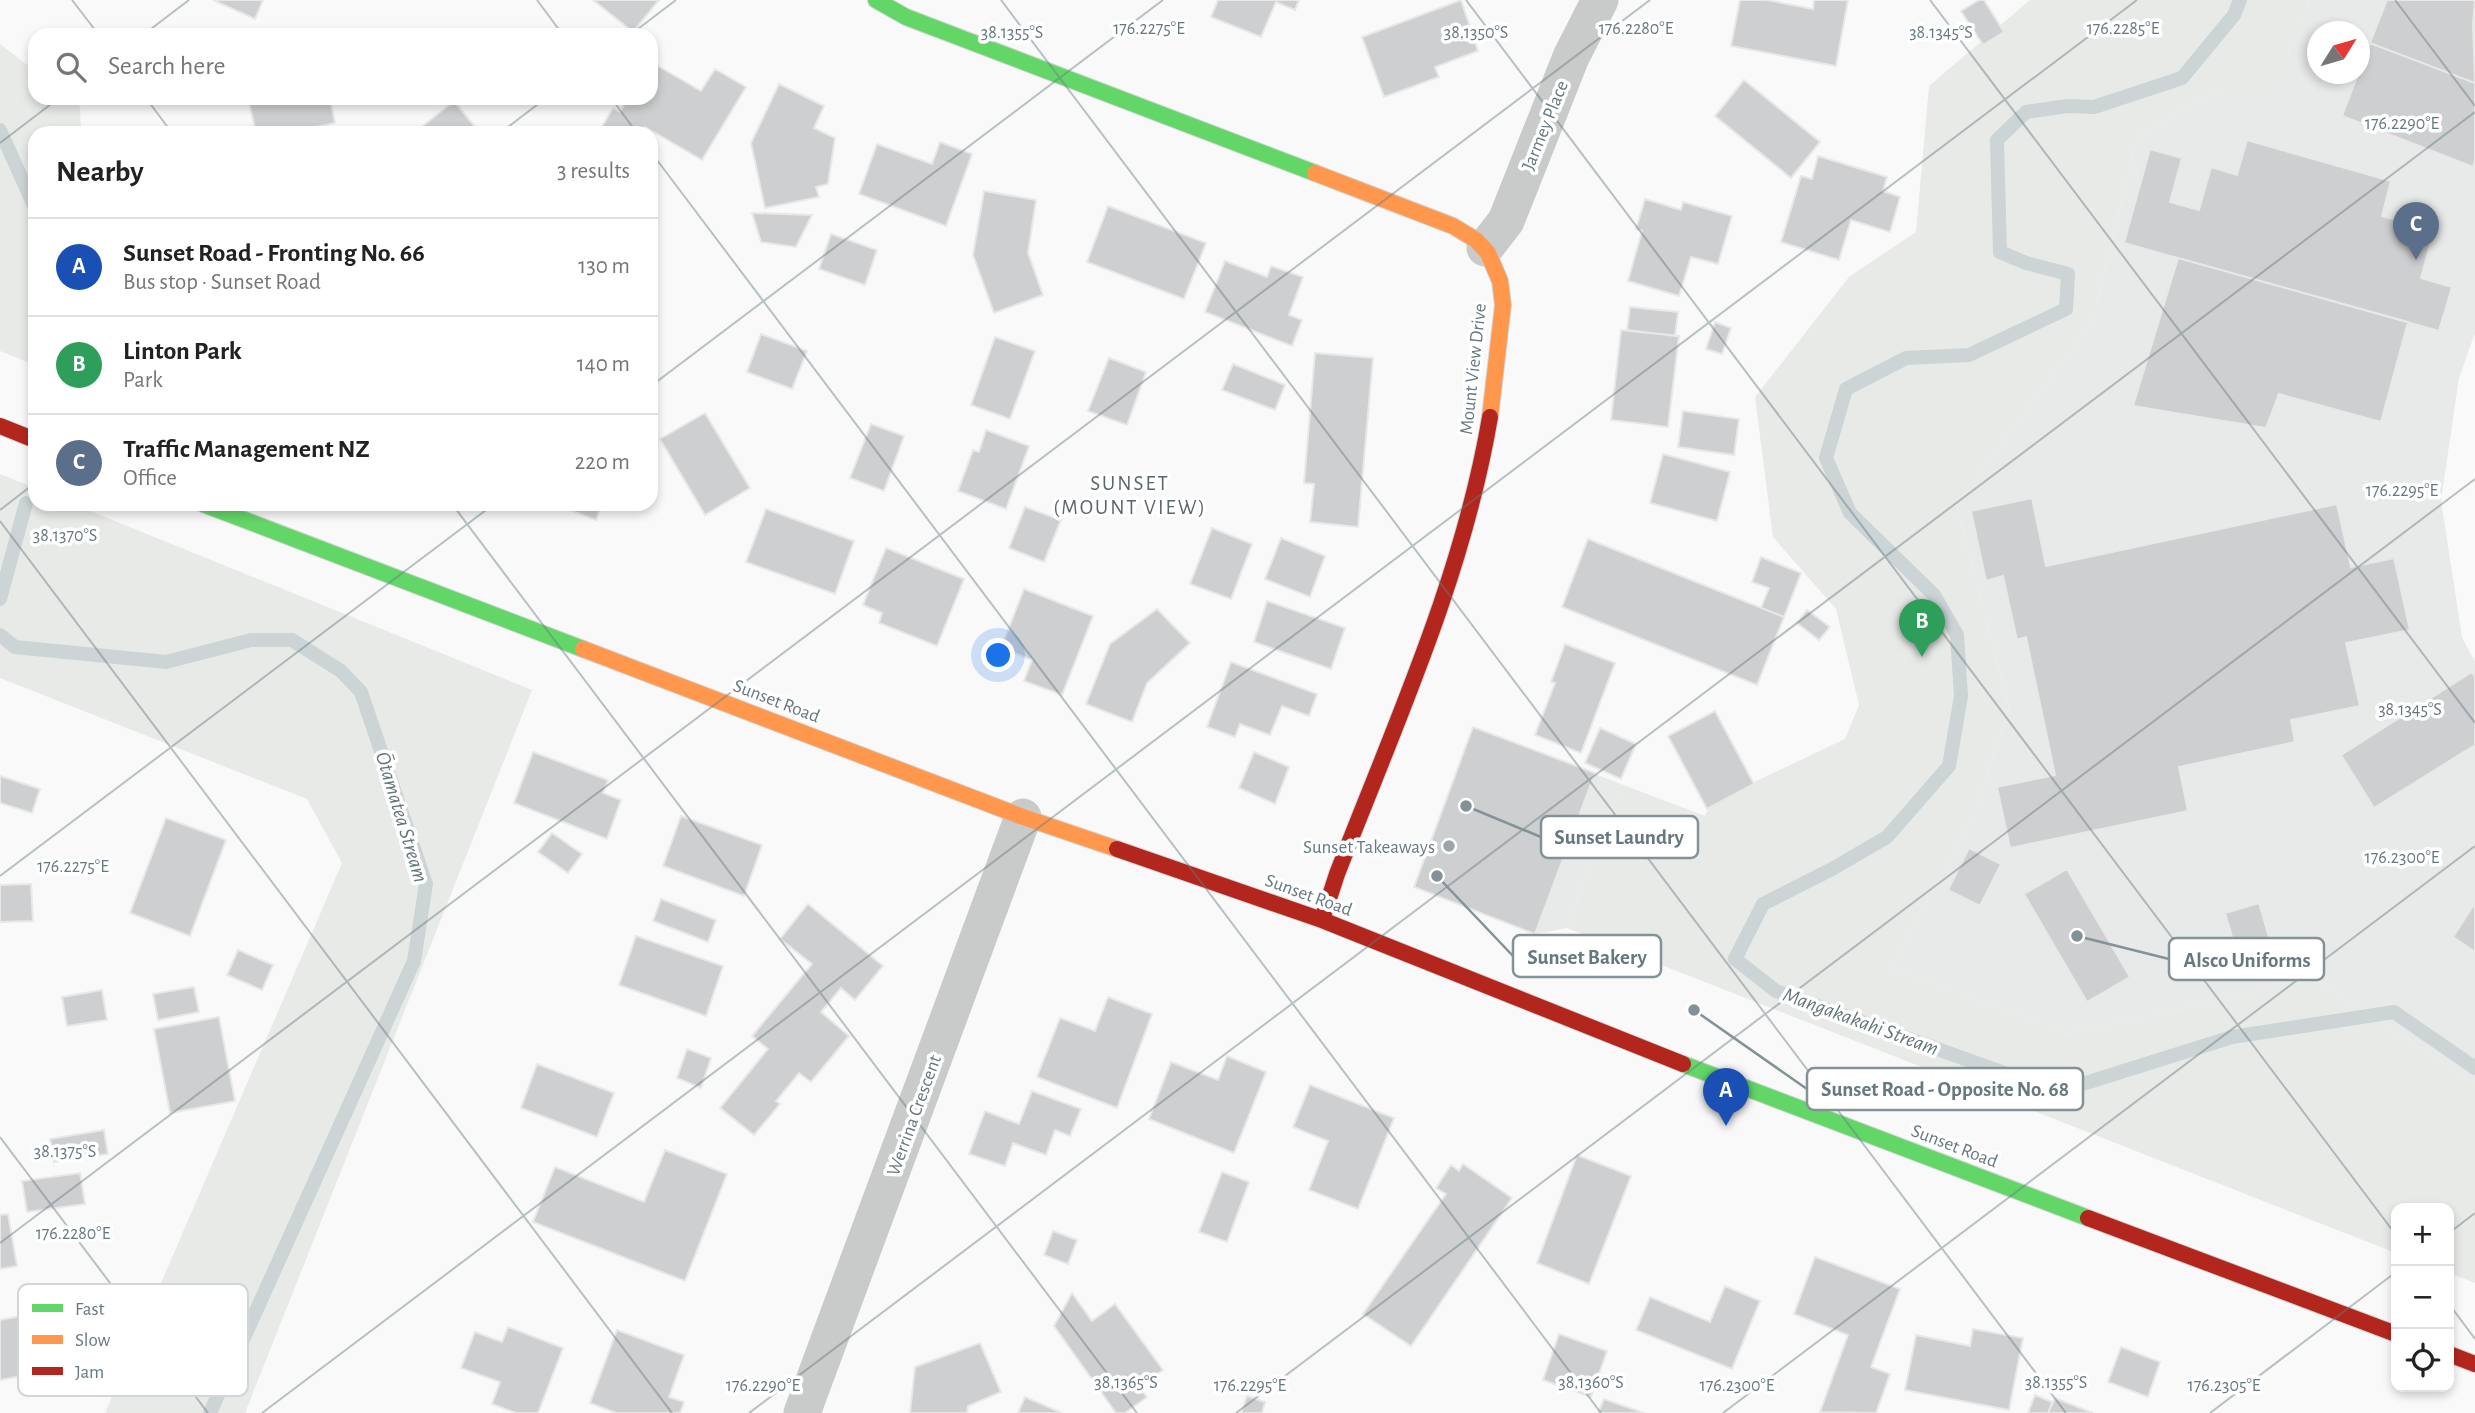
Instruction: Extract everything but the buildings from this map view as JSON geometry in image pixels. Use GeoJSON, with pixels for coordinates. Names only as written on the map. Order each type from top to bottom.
{"type":"FeatureCollection","features":[{"type":"Feature","properties":{"kind":"main road"},"geometry":{"type":"LineString","coordinates":[[876,0],[906,17],[1444,222],[1466,232],[1485,248]]}},
{"type":"Feature","properties":{"kind":"main road","name":"Mount View Drive"},"geometry":{"type":"LineString","coordinates":[[1322,920],[1451,575],[1481,466],[1502,329],[1502,299],[1498,272],[1485,248]]}},
{"type":"Feature","properties":{"kind":"main road"},"geometry":{"type":"LineString","coordinates":[[0,426],[28,437]]}},
{"type":"Feature","properties":{"kind":"main road","name":"Sunset Road"},"geometry":{"type":"LineString","coordinates":[[222,511],[1023,817],[1322,920],[1684,1065],[2391,1332]]}},
{"type":"Feature","properties":{"kind":"main road"},"geometry":{"type":"LineString","coordinates":[[2454,1356],[2475,1364]]}},
{"type":"Feature","properties":{"kind":"street","name":"Jarmey Place"},"geometry":{"type":"LineString","coordinates":[[1485,248],[1506,221],[1571,57],[1601,0]]}},
{"type":"Feature","properties":{"kind":"street","name":"Werrina Crescent"},"geometry":{"type":"LineString","coordinates":[[802,1413],[1023,817]]}},
{"type":"Feature","properties":{"kind":"shaded area"},"geometry":{"type":"Polygon","coordinates":[[[2030,0],[2309,0],[2272,97],[2218,89],[2137,137],[2092,323],[1956,503],[2009,708],[1975,814],[1891,968],[2068,1033],[2316,980],[2475,1084],[2475,1283],[2454,1275],[2454,1203],[2391,1203],[2391,1251],[1567,928],[1621,784],[1705,816],[1712,802],[1845,739],[1859,705],[1836,609],[1773,537],[1755,397],[1849,277],[1916,232],[1929,86],[2030,0]]]}},
{"type":"Feature","properties":{"kind":"shaded area"},"geometry":{"type":"Polygon","coordinates":[[[2309,0],[2475,0],[2475,333],[2459,378],[2441,500],[2462,637],[2475,662],[2475,1084],[2316,980],[2068,1033],[1891,968],[1975,814],[2009,708],[1956,503],[2092,323],[2137,137],[2218,89],[2272,96],[2309,0]]]}},
{"type":"Feature","properties":{"kind":"shaded area"},"geometry":{"type":"Polygon","coordinates":[[[0,44],[28,66],[28,105],[78,105],[80,107],[81,126],[28,126],[28,362],[0,351],[0,44]]]}},
{"type":"Feature","properties":{"kind":"shaded area"},"geometry":{"type":"Polygon","coordinates":[[[0,474],[28,485],[28,511],[90,511],[532,690],[245,1413],[105,1413],[112,1396],[248,1396],[248,1284],[161,1284],[342,863],[307,799],[0,678],[0,474]]]}},
{"type":"Feature","properties":{"kind":"shaded area"},"geometry":{"type":"Polygon","coordinates":[[[1473,727],[1621,784],[1567,928],[1535,934],[1414,887],[1473,727]]]}},
{"type":"Feature","properties":{"kind":"waterway","name":"Mangakakahi Stream"},"geometry":{"type":"LineString","coordinates":[[2240,0],[2234,15],[2182,78],[2094,107],[2067,106],[2026,112],[1997,140],[2000,252],[2026,263],[2068,274],[2066,309],[1969,355],[1906,358],[1846,389],[1826,458],[1850,513],[1934,595],[1957,635],[1961,696],[1949,766],[1887,837],[1763,904],[1735,959],[1776,991],[2057,1092],[2232,1037],[2394,1012],[2475,1068]]}},
{"type":"Feature","properties":{"kind":"waterway","name":"Ōtamatea Stream"},"geometry":{"type":"LineString","coordinates":[[0,130],[28,192]]}},
{"type":"Feature","properties":{"kind":"waterway","name":"Ōtamatea Stream"},"geometry":{"type":"LineString","coordinates":[[0,599],[26,503]]}},
{"type":"Feature","properties":{"kind":"waterway","name":"Ōtamatea Stream"},"geometry":{"type":"LineString","coordinates":[[0,635],[15,647],[166,662],[251,640],[292,640],[341,671],[361,692],[426,884],[414,961],[248,1329]]}},
{"type":"Feature","properties":{"kind":"waterway","name":"Ōtamatea Stream"},"geometry":{"type":"LineString","coordinates":[[210,1413],[218,1396]]}},
{"type":"Feature","properties":{"kind":"traffic: fast"},"geometry":{"type":"LineString","coordinates":[[876,0],[906,17],[1315,173]]}},
{"type":"Feature","properties":{"kind":"traffic: fast"},"geometry":{"type":"LineString","coordinates":[[221,511],[583,649]]}},
{"type":"Feature","properties":{"kind":"traffic: fast"},"geometry":{"type":"LineString","coordinates":[[1683,1064],[2088,1218]]}},
{"type":"Feature","properties":{"kind":"traffic: slow"},"geometry":{"type":"LineString","coordinates":[[1315,173],[1453,226],[1476,240],[1488,253],[1500,281],[1503,305],[1490,417]]}},
{"type":"Feature","properties":{"kind":"traffic: slow"},"geometry":{"type":"LineString","coordinates":[[583,649],[1023,817],[1117,849]]}},
{"type":"Feature","properties":{"kind":"traffic: jam"},"geometry":{"type":"LineString","coordinates":[[1322,920],[1337,874],[1404,706],[1445,592],[1463,535],[1490,417]]}},
{"type":"Feature","properties":{"kind":"traffic: jam"},"geometry":{"type":"LineString","coordinates":[[0,426],[28,437]]}},
{"type":"Feature","properties":{"kind":"traffic: jam"},"geometry":{"type":"LineString","coordinates":[[1117,849],[1322,920],[1683,1064]]}},
{"type":"Feature","properties":{"kind":"traffic: jam"},"geometry":{"type":"LineString","coordinates":[[2088,1218],[2391,1332]]}},
{"type":"Feature","properties":{"kind":"traffic: jam"},"geometry":{"type":"LineString","coordinates":[[2454,1356],[2475,1364]]}},
{"type":"Feature","properties":{"kind":"place","name":"Traffic Management NZ"},"geometry":{"type":"Point","coordinates":[2416,260]}},
{"type":"Feature","properties":{"kind":"place","name":"Linton Park"},"geometry":{"type":"Point","coordinates":[1922,657]}},
{"type":"Feature","properties":{"kind":"place","name":"Sunset Laundry"},"geometry":{"type":"Point","coordinates":[1466,806]}},
{"type":"Feature","properties":{"kind":"place","name":"Sunset Takeaways"},"geometry":{"type":"Point","coordinates":[1449,846]}},
{"type":"Feature","properties":{"kind":"place","name":"Sunset Bakery"},"geometry":{"type":"Point","coordinates":[1437,876]}},
{"type":"Feature","properties":{"kind":"place","name":"Alsco Uniforms"},"geometry":{"type":"Point","coordinates":[2077,936]}},
{"type":"Feature","properties":{"kind":"place","name":"Sunset Road - Opposite No. 68"},"geometry":{"type":"Point","coordinates":[1694,1010]}},
{"type":"Feature","properties":{"kind":"place","name":"Sunset Road - Fronting No. 66"},"geometry":{"type":"Point","coordinates":[1726,1126]}},
{"type":"Feature","properties":{"kind":"district","name":"SUNSET (MOUNT VIEW)"},"geometry":{"type":"Point","coordinates":[1130,495]}}]}
